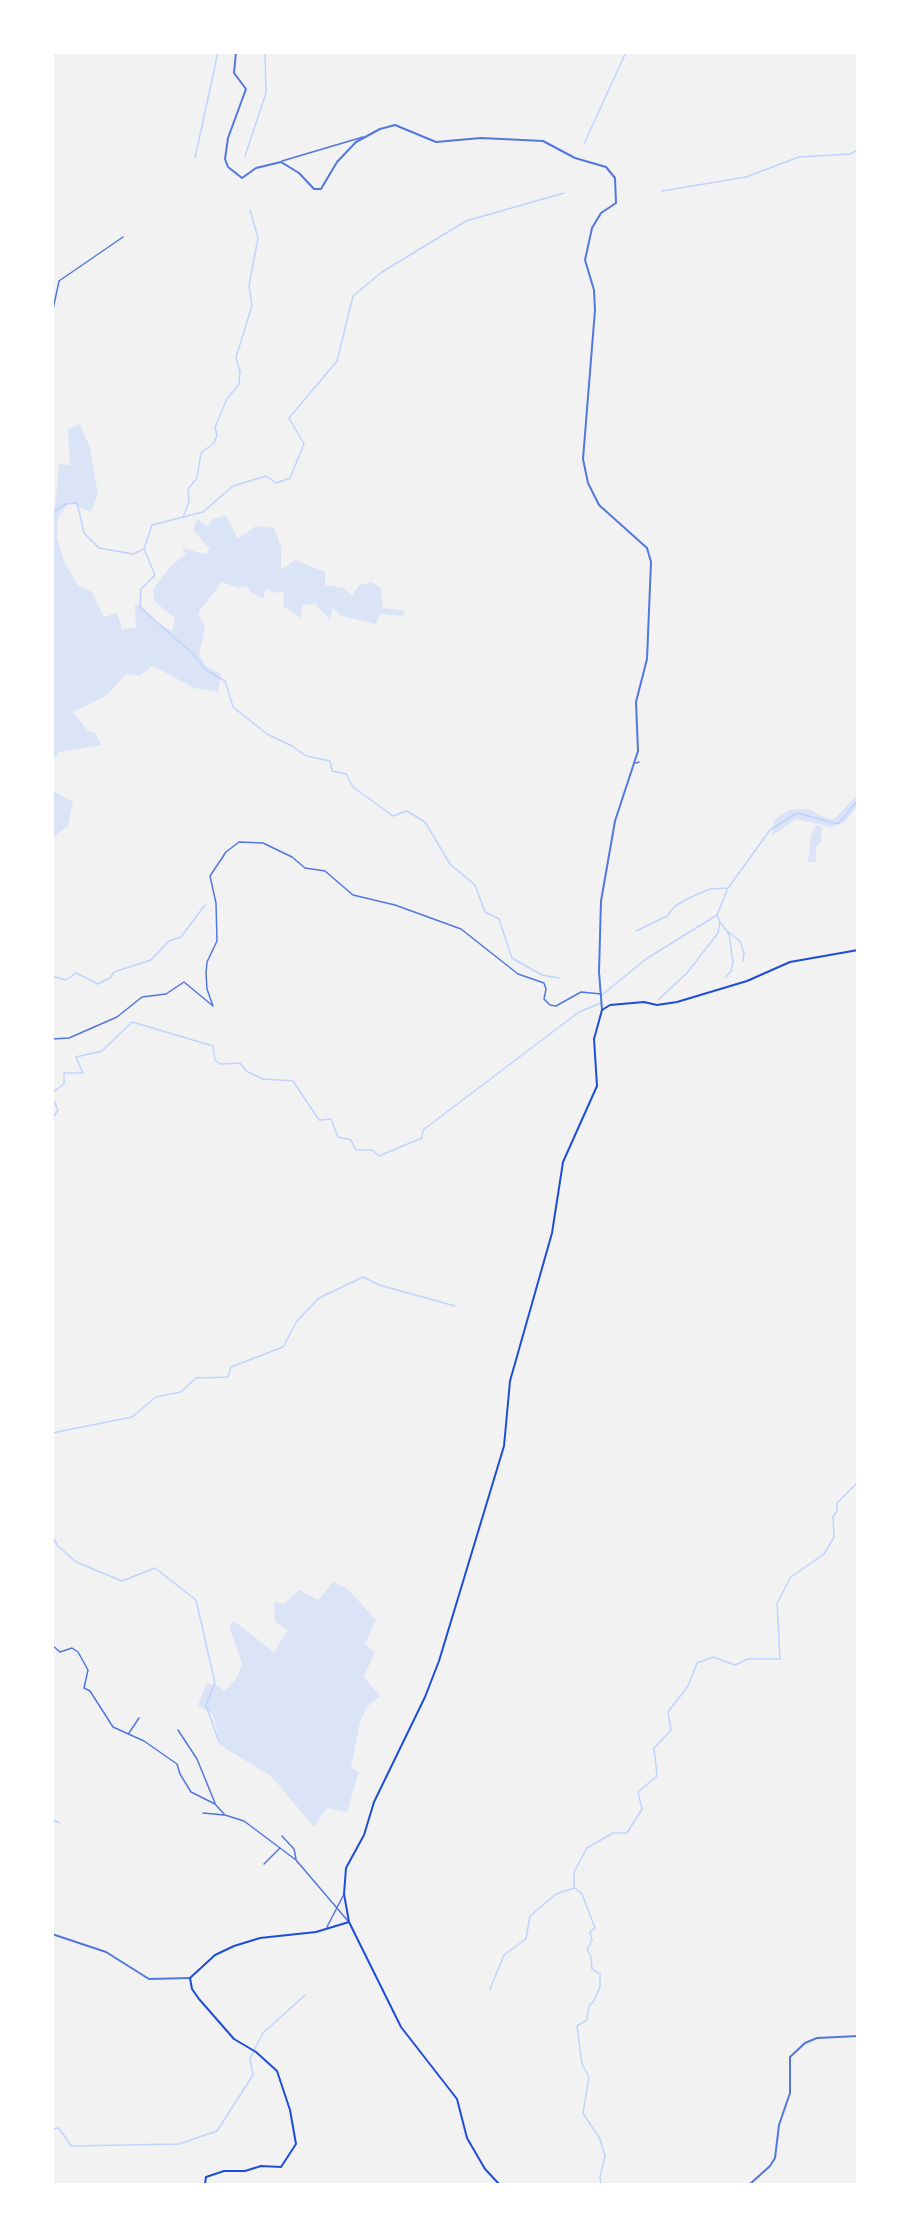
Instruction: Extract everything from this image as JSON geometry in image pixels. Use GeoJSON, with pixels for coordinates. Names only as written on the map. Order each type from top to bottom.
{"type":"FeatureCollection","features":[{"type":"Feature","properties":{"kind":"main road"},"geometry":{"type":"LineString","coordinates":[[499,2184],[484,2167],[467,2138],[458,2099],[401,2027],[349,1922],[344,1894],[346,1868],[364,1835],[374,1802],[389,1767],[425,1697],[453,1622],[471,1547],[504,1443],[510,1381],[552,1233],[563,1162],[597,1086],[594,1039],[602,1010],[610,1005],[644,1002],[661,1005],[682,1001],[720,987],[747,981],[790,962],[858,950]]}},
{"type":"Feature","properties":{"kind":"main road"},"geometry":{"type":"LineString","coordinates":[[205,2184],[206,2177],[229,2170],[281,2167],[296,2147],[290,2110],[277,2071],[252,2049],[234,2039],[199,2000],[192,1989],[190,1978],[215,1955],[234,1946],[260,1938],[316,1932],[349,1922]]}},
{"type":"Feature","properties":{"kind":"street"},"geometry":{"type":"LineString","coordinates":[[236,52],[234,74],[246,89],[228,138],[226,164],[242,178],[256,168],[282,162],[395,125],[436,142],[481,138],[543,141],[575,158],[606,167],[614,175],[616,203],[601,213],[592,228],[585,260],[594,290],[595,310],[583,452],[588,483],[598,506],[641,542],[647,548],[650,558],[647,659],[636,702],[639,737],[637,763],[615,821],[603,887],[598,972],[602,1010]]}},
{"type":"Feature","properties":{"kind":"street"},"geometry":{"type":"LineString","coordinates":[[282,162],[298,173],[314,189],[321,189],[337,162],[364,136]]}},
{"type":"Feature","properties":{"kind":"street"},"geometry":{"type":"LineString","coordinates":[[52,314],[59,281],[123,237]]}},
{"type":"Feature","properties":{"kind":"street"},"geometry":{"type":"LineString","coordinates":[[52,1039],[69,1038],[117,1017],[142,997],[165,994],[184,981],[213,1006],[207,989],[206,974],[207,962],[217,941],[216,903],[210,876],[226,852],[239,842],[263,843],[292,858],[303,867],[325,871],[353,895],[395,905],[461,929],[518,974],[543,983],[546,989],[544,999],[550,1005],[556,1006],[581,992],[602,993]]}},
{"type":"Feature","properties":{"kind":"street"},"geometry":{"type":"LineString","coordinates":[[52,1645],[60,1652],[72,1648],[78,1652],[88,1670],[84,1688],[90,1691],[113,1727],[144,1740],[177,1764],[191,1792],[215,1804]]}},
{"type":"Feature","properties":{"kind":"street"},"geometry":{"type":"LineString","coordinates":[[128,1733],[139,1718]]}},
{"type":"Feature","properties":{"kind":"street"},"geometry":{"type":"LineString","coordinates":[[178,1730],[197,1759],[215,1804],[225,1815]]}},
{"type":"Feature","properties":{"kind":"street"},"geometry":{"type":"LineString","coordinates":[[203,1813],[225,1815],[244,1821],[281,1848],[296,1860],[349,1922]]}},
{"type":"Feature","properties":{"kind":"street"},"geometry":{"type":"LineString","coordinates":[[282,1836],[294,1850],[296,1860]]}},
{"type":"Feature","properties":{"kind":"street"},"geometry":{"type":"LineString","coordinates":[[264,1864],[281,1848]]}},
{"type":"Feature","properties":{"kind":"street"},"geometry":{"type":"LineString","coordinates":[[327,1927],[339,1908],[344,1894]]}},
{"type":"Feature","properties":{"kind":"street"},"geometry":{"type":"LineString","coordinates":[[52,1935],[106,1952],[149,1979],[190,1978]]}},
{"type":"Feature","properties":{"kind":"street"},"geometry":{"type":"LineString","coordinates":[[750,2184],[770,2166],[775,2158],[779,2125],[790,2093],[790,2057],[805,2043],[817,2038],[858,2036]]}},
{"type":"Feature","properties":{"kind":"shaded area"},"geometry":{"type":"Polygon","coordinates":[[[80,424],[90,448],[98,494],[91,512],[69,502],[58,518],[57,538],[65,564],[79,586],[92,592],[104,617],[117,613],[122,629],[136,628],[135,604],[141,606],[156,622],[172,631],[175,618],[155,602],[153,589],[172,565],[186,554],[181,548],[206,554],[210,549],[193,530],[197,519],[208,526],[213,519],[226,515],[238,539],[256,526],[274,528],[281,546],[281,570],[295,560],[325,572],[325,585],[344,588],[352,596],[359,585],[372,582],[381,588],[383,608],[405,611],[403,616],[380,614],[376,624],[341,616],[333,608],[330,620],[315,604],[302,605],[301,618],[283,606],[284,591],[274,593],[266,589],[263,599],[250,592],[247,586],[238,588],[222,582],[198,613],[205,627],[199,655],[206,666],[221,674],[218,692],[194,688],[153,666],[139,676],[126,674],[106,696],[73,712],[88,731],[95,732],[101,745],[59,752],[53,761],[53,508],[55,507],[59,464],[70,465],[68,429],[80,424]]]}},
{"type":"Feature","properties":{"kind":"shaded area"},"geometry":{"type":"Polygon","coordinates":[[[52,790],[73,802],[68,826],[53,837],[52,790]]]}},
{"type":"Feature","properties":{"kind":"shaded area"},"geometry":{"type":"Polygon","coordinates":[[[857,795],[857,806],[846,821],[832,827],[796,819],[772,836],[774,820],[789,810],[809,809],[823,817],[834,819],[857,795]]]}},
{"type":"Feature","properties":{"kind":"shaded area"},"geometry":{"type":"Polygon","coordinates":[[[816,825],[822,826],[821,842],[816,847],[816,862],[808,862],[811,835],[816,825]]]}},
{"type":"Feature","properties":{"kind":"shaded area"},"geometry":{"type":"Polygon","coordinates":[[[333,1582],[348,1589],[376,1620],[365,1644],[375,1652],[364,1677],[380,1696],[367,1707],[360,1722],[351,1768],[359,1772],[347,1812],[327,1808],[314,1827],[271,1776],[220,1745],[213,1715],[198,1705],[206,1684],[217,1685],[224,1691],[235,1681],[242,1664],[229,1626],[234,1621],[274,1652],[288,1630],[275,1622],[274,1602],[284,1604],[299,1590],[318,1600],[333,1582]]]}},
{"type":"Feature","properties":{"kind":"waterway"},"geometry":{"type":"LineString","coordinates":[[195,158],[218,52]]}},
{"type":"Feature","properties":{"kind":"waterway"},"geometry":{"type":"LineString","coordinates":[[245,156],[266,93],[265,52]]}},
{"type":"Feature","properties":{"kind":"waterway"},"geometry":{"type":"LineString","coordinates":[[584,144],[626,52]]}},
{"type":"Feature","properties":{"kind":"waterway"},"geometry":{"type":"LineString","coordinates":[[662,191],[746,177],[799,157],[850,154],[858,150]]}},
{"type":"Feature","properties":{"kind":"waterway"},"geometry":{"type":"LineString","coordinates":[[52,513],[66,504],[77,503],[84,533],[99,548],[133,554],[144,549],[152,525],[203,512],[233,486],[266,476],[276,483],[290,478],[304,444],[289,418],[337,361],[353,296],[382,272],[466,221],[564,193]]}},
{"type":"Feature","properties":{"kind":"waterway"},"geometry":{"type":"LineString","coordinates":[[183,517],[189,502],[188,489],[197,478],[201,453],[214,443],[217,435],[215,427],[227,399],[239,384],[240,372],[236,357],[252,306],[249,285],[258,238],[250,210]]}},
{"type":"Feature","properties":{"kind":"waterway"},"geometry":{"type":"LineString","coordinates":[[144,549],[155,575],[141,589],[140,607],[195,656],[206,670],[225,681],[233,707],[267,734],[292,746],[306,756],[330,761],[332,771],[346,774],[353,787],[393,816],[407,811],[425,822],[450,864],[475,885],[485,912],[499,919],[512,958],[542,975],[559,978]]}},
{"type":"Feature","properties":{"kind":"waterway"},"geometry":{"type":"LineString","coordinates":[[602,995],[646,959],[717,915],[728,888],[770,830],[797,813],[838,824],[858,800]]}},
{"type":"Feature","properties":{"kind":"waterway"},"geometry":{"type":"LineString","coordinates":[[636,931],[667,916],[675,906],[689,898],[710,889],[728,888]]}},
{"type":"Feature","properties":{"kind":"waterway"},"geometry":{"type":"LineString","coordinates":[[52,976],[66,980],[76,973],[98,984],[110,978],[114,972],[151,960],[169,941],[181,937],[205,905]]}},
{"type":"Feature","properties":{"kind":"waterway"},"geometry":{"type":"LineString","coordinates":[[658,1000],[687,973],[718,933],[720,922],[717,915]]}},
{"type":"Feature","properties":{"kind":"waterway"},"geometry":{"type":"LineString","coordinates":[[721,923],[729,934],[733,962],[731,971],[726,977]]}},
{"type":"Feature","properties":{"kind":"waterway"},"geometry":{"type":"LineString","coordinates":[[727,931],[740,941],[744,953],[743,961]]}},
{"type":"Feature","properties":{"kind":"waterway"},"geometry":{"type":"LineString","coordinates":[[52,1093],[64,1084],[64,1073],[83,1073],[76,1057],[102,1051],[132,1022],[213,1046],[215,1060],[220,1064],[240,1063],[246,1071],[263,1079],[293,1081],[319,1120],[331,1119],[338,1137],[351,1140],[356,1150],[372,1150],[379,1156],[422,1138],[423,1130],[579,1012],[601,1003]]}},
{"type":"Feature","properties":{"kind":"waterway"},"geometry":{"type":"LineString","coordinates":[[52,1097],[58,1110],[52,1119]]}},
{"type":"Feature","properties":{"kind":"waterway"},"geometry":{"type":"LineString","coordinates":[[52,1433],[132,1417],[156,1397],[181,1392],[196,1378],[228,1377],[231,1367],[283,1347],[297,1321],[319,1298],[363,1277],[379,1285],[455,1306]]}},
{"type":"Feature","properties":{"kind":"waterway"},"geometry":{"type":"LineString","coordinates":[[490,1989],[504,1955],[526,1939],[530,1916],[556,1894],[574,1888],[574,1872],[587,1848],[613,1833],[627,1833],[642,1809],[638,1792],[657,1776],[654,1748],[671,1730],[668,1712],[688,1686],[697,1663],[713,1657],[735,1665],[748,1659],[780,1659],[777,1603],[791,1577],[824,1554],[834,1537],[833,1517],[837,1511],[837,1503],[858,1482]]}},
{"type":"Feature","properties":{"kind":"waterway"},"geometry":{"type":"LineString","coordinates":[[52,1510],[52,1519]]}},
{"type":"Feature","properties":{"kind":"waterway"},"geometry":{"type":"LineString","coordinates":[[52,1536],[58,1546],[76,1562],[122,1581],[155,1568],[196,1600],[215,1683],[206,1705],[219,1742]]}},
{"type":"Feature","properties":{"kind":"waterway"},"geometry":{"type":"LineString","coordinates":[[52,1819],[59,1823]]}},
{"type":"Feature","properties":{"kind":"waterway"},"geometry":{"type":"LineString","coordinates":[[575,1888],[582,1894],[595,1928],[590,1932],[592,1940],[587,1950],[591,1957],[592,1969],[600,1974],[600,1987],[594,2001],[589,2006],[587,2020],[577,2026],[582,2064],[589,2077],[583,2113],[600,2139],[605,2156],[600,2177],[601,2184]]}},
{"type":"Feature","properties":{"kind":"waterway"},"geometry":{"type":"LineString","coordinates":[[52,2129],[59,2128],[71,2146],[179,2144],[217,2131],[253,2075],[250,2058],[263,2033],[305,1995]]}}]}
